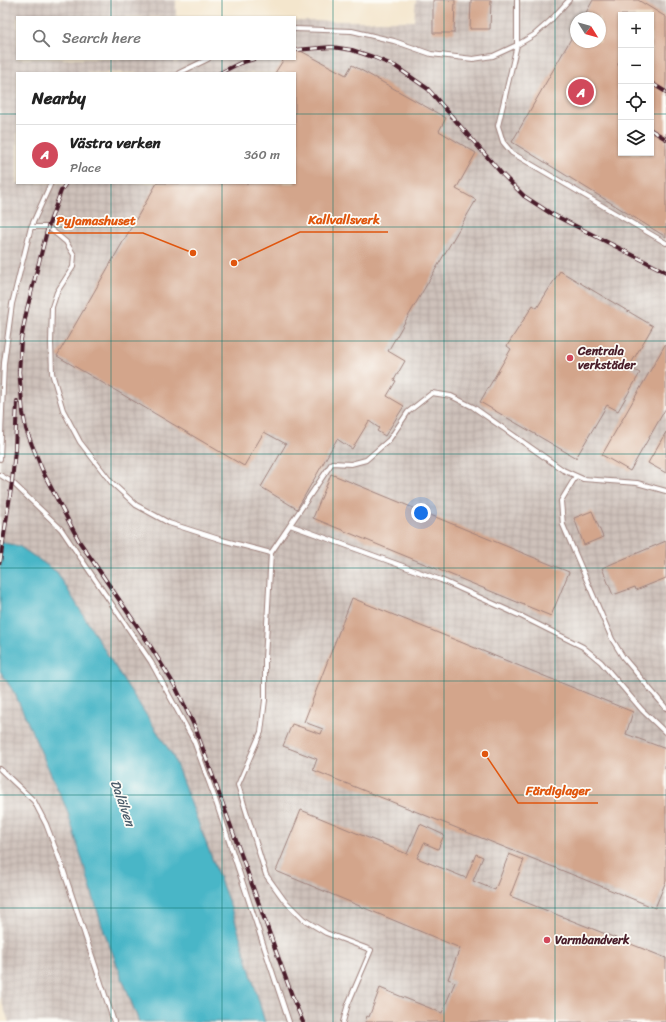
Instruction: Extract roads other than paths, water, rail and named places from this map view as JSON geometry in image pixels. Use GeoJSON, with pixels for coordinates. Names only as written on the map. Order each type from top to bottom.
{"type":"FeatureCollection","features":[{"type":"Feature","properties":{"kind":"lane"},"geometry":{"type":"LineString","coordinates":[[517,0],[517,45],[498,126],[503,142],[512,153],[666,243]]}},
{"type":"Feature","properties":{"kind":"lane"},"geometry":{"type":"LineString","coordinates":[[296,29],[352,31],[394,41],[431,54],[473,59],[493,56],[534,35],[550,21],[569,0]]}},
{"type":"Feature","properties":{"kind":"lane"},"geometry":{"type":"LineString","coordinates":[[181,72],[206,60]]}},
{"type":"Feature","properties":{"kind":"lane"},"geometry":{"type":"LineString","coordinates":[[0,459],[4,363],[12,304],[31,227],[51,184]]}},
{"type":"Feature","properties":{"kind":"lane"},"geometry":{"type":"LineString","coordinates":[[31,227],[48,227],[66,242],[74,255],[73,267],[57,292],[52,307],[51,343],[52,373],[54,380],[63,410],[80,442],[111,482],[136,505],[169,523],[222,540],[271,553]]}},
{"type":"Feature","properties":{"kind":"lane"},"geometry":{"type":"LineString","coordinates":[[343,1022],[348,1004],[371,950],[326,933],[303,919],[284,900],[266,875],[238,785],[261,732],[265,700],[265,659],[271,553],[332,463],[351,464],[366,460],[389,440],[408,412],[432,393],[451,396],[473,407],[563,470],[583,479],[637,483],[666,491]]}},
{"type":"Feature","properties":{"kind":"lane"},"geometry":{"type":"LineString","coordinates":[[0,475],[12,482],[61,529],[151,662],[194,741],[214,796],[289,1022]]}},
{"type":"Feature","properties":{"kind":"lane"},"geometry":{"type":"LineString","coordinates":[[576,476],[561,502],[563,525],[612,639],[623,657],[666,708]]}},
{"type":"Feature","properties":{"kind":"lane"},"geometry":{"type":"LineString","coordinates":[[290,525],[441,580],[523,617],[583,647],[601,662],[642,710],[666,733]]}},
{"type":"Feature","properties":{"kind":"lane"},"geometry":{"type":"LineString","coordinates":[[0,769],[34,801],[46,824],[62,866],[114,1022]]}},
{"type":"Feature","properties":{"kind":"water","name":"Dalälven"},"geometry":{"type":"Polygon","coordinates":[[[0,542],[19,546],[57,572],[112,662],[173,756],[234,916],[265,1022],[139,1022],[102,926],[67,810],[15,694],[0,671],[0,542]]]}},
{"type":"Feature","properties":{"kind":"railway"},"geometry":{"type":"LineString","coordinates":[[296,50],[332,47],[352,50],[395,66],[428,89],[502,174],[524,196],[550,213],[666,272]]}},
{"type":"Feature","properties":{"kind":"railway"},"geometry":{"type":"LineString","coordinates":[[222,72],[240,63],[250,60]]}},
{"type":"Feature","properties":{"kind":"railway"},"geometry":{"type":"LineString","coordinates":[[653,84],[666,92]]}},
{"type":"Feature","properties":{"kind":"railway"},"geometry":{"type":"LineString","coordinates":[[654,132],[666,139]]}},
{"type":"Feature","properties":{"kind":"railway"},"geometry":{"type":"LineString","coordinates":[[19,375],[21,339],[27,309],[48,227],[61,191],[65,184]]}},
{"type":"Feature","properties":{"kind":"railway"},"geometry":{"type":"LineString","coordinates":[[19,370],[26,429],[44,474],[79,541],[146,639],[175,686],[195,727],[294,1001],[303,1022]]}},
{"type":"Feature","properties":{"kind":"railway"},"geometry":{"type":"LineString","coordinates":[[0,562],[12,482],[17,401]]}},
{"type":"Feature","properties":{"kind":"place","name":"Västra verken"},"geometry":{"type":"Point","coordinates":[581,92]}},
{"type":"Feature","properties":{"kind":"place","name":"Pyjamashuset"},"geometry":{"type":"Point","coordinates":[193,253]}},
{"type":"Feature","properties":{"kind":"place","name":"Kallvallsverk"},"geometry":{"type":"Point","coordinates":[234,263]}},
{"type":"Feature","properties":{"kind":"place","name":"Centrala verkstäder"},"geometry":{"type":"Point","coordinates":[570,358]}},
{"type":"Feature","properties":{"kind":"place","name":"Färdiglager"},"geometry":{"type":"Point","coordinates":[485,754]}},
{"type":"Feature","properties":{"kind":"place","name":"Varmbandverk"},"geometry":{"type":"Point","coordinates":[547,940]}}]}
